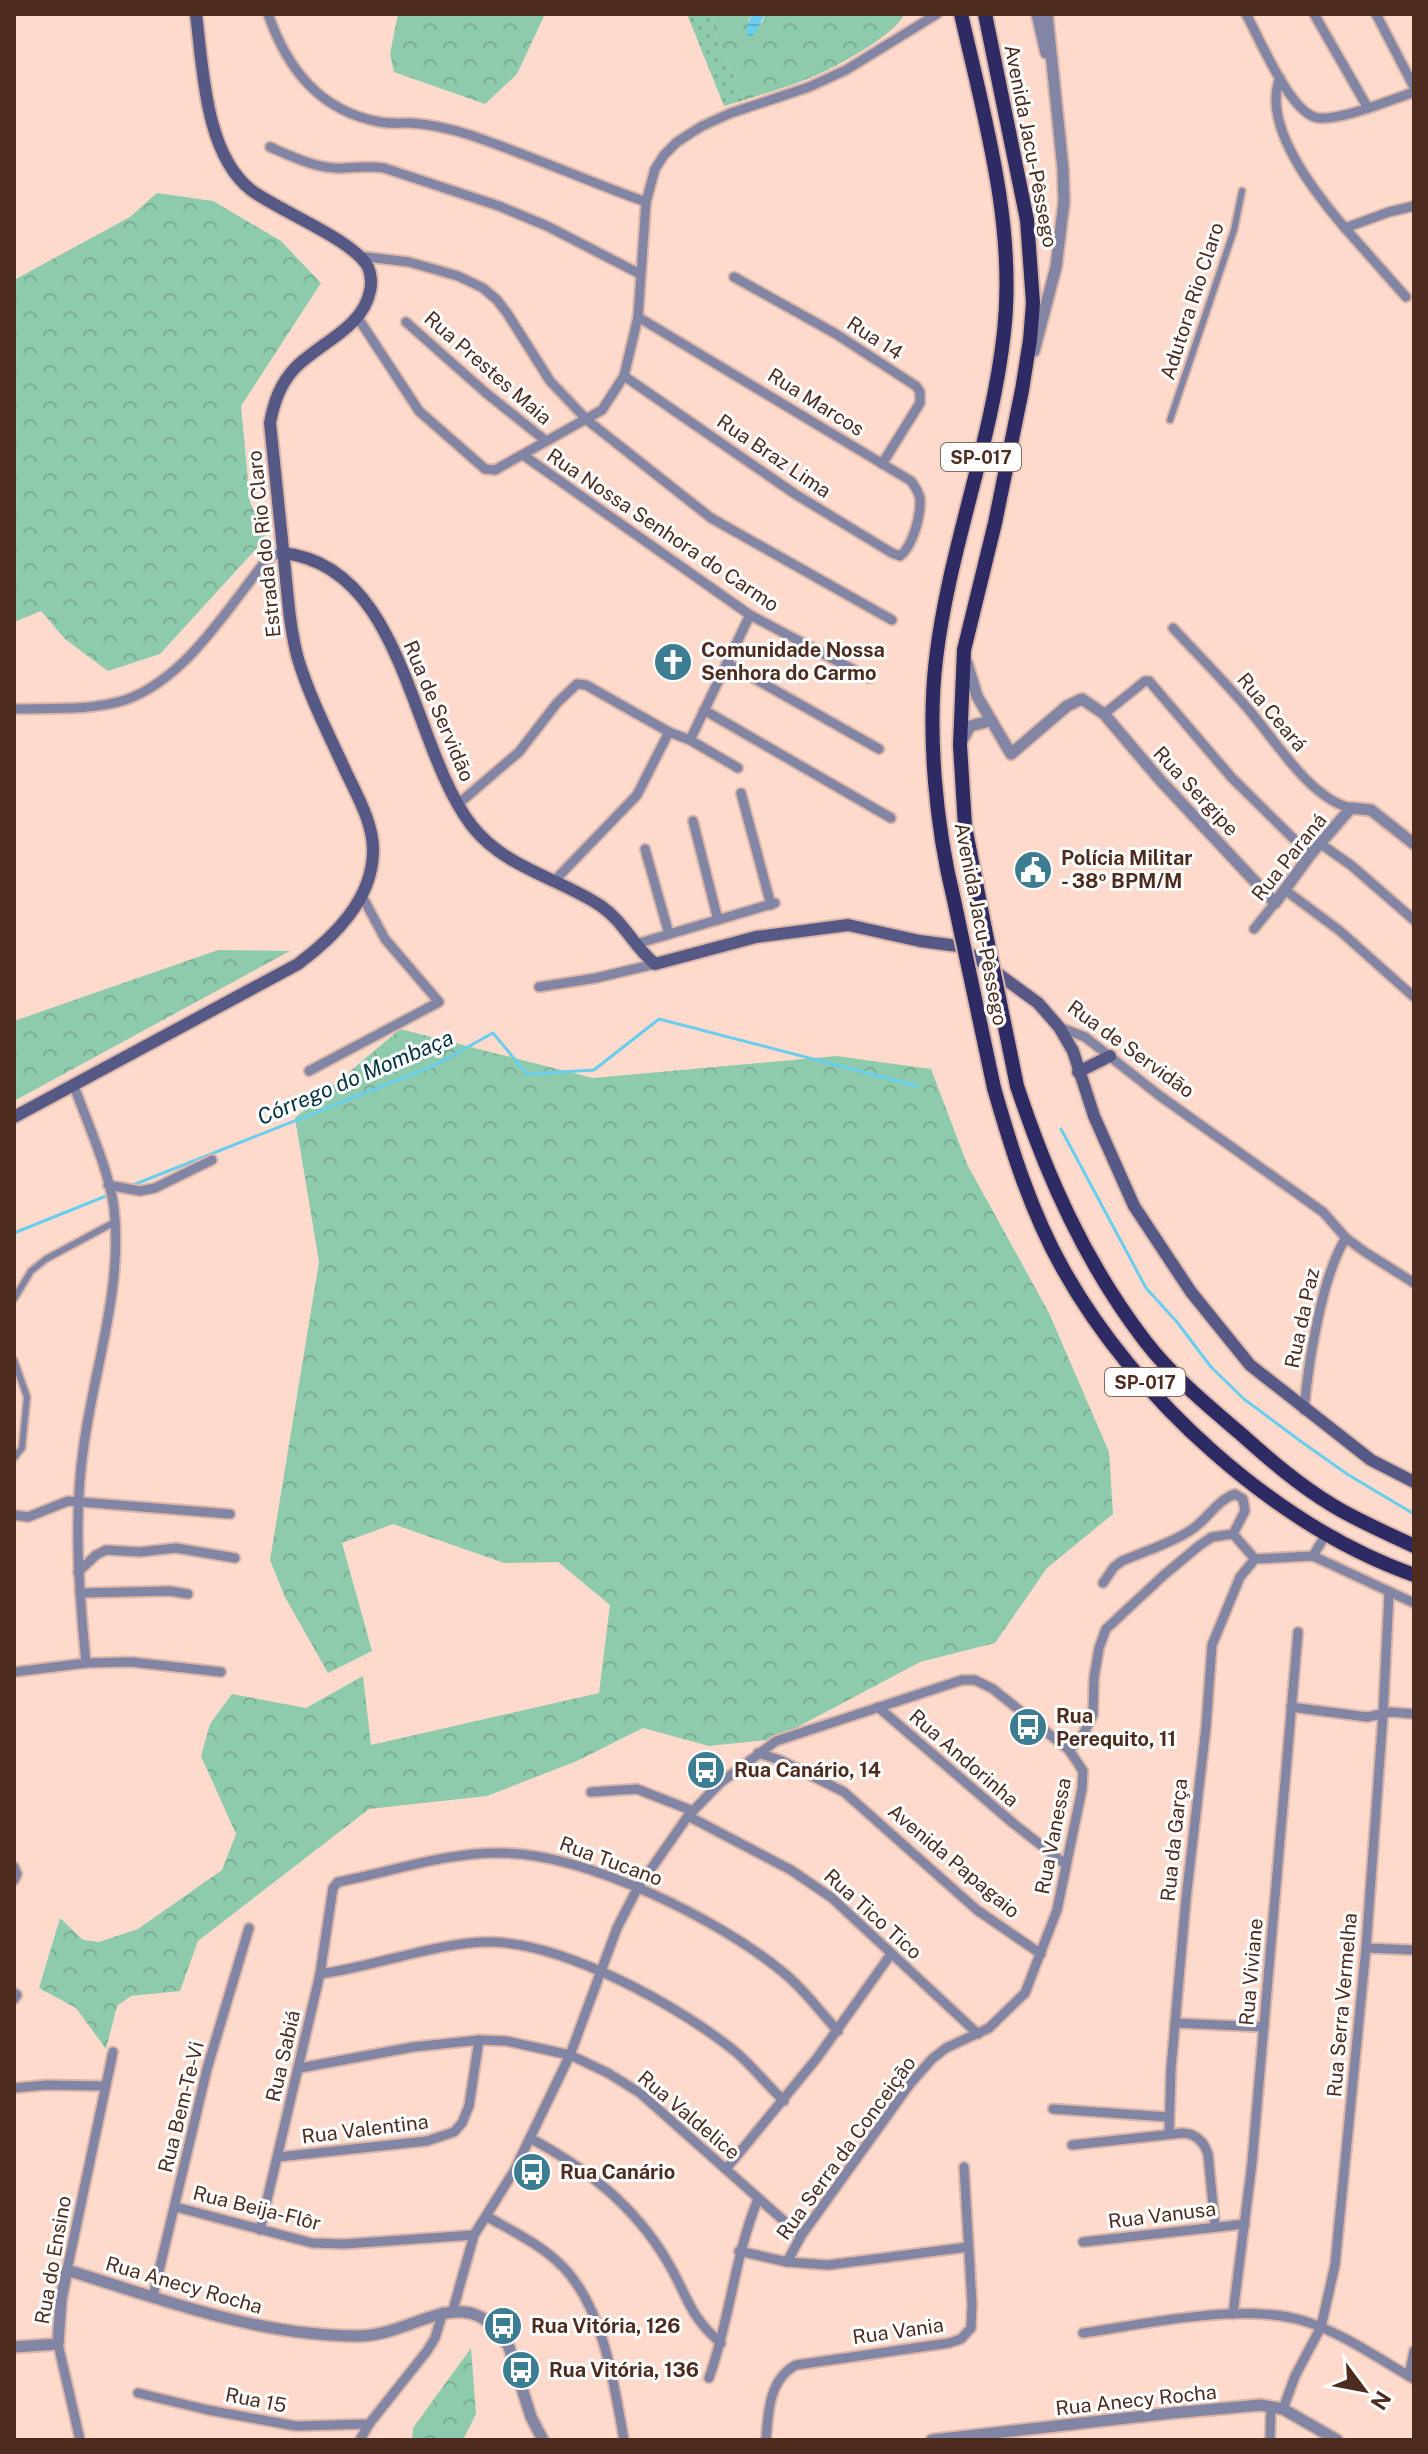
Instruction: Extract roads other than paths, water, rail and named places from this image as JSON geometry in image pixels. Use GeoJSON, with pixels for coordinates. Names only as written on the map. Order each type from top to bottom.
{"type":"FeatureCollection","features":[{"type":"Feature","properties":{"kind":"highway","name":"Avenida Jacu-Pêssego"},"geometry":{"type":"LineString","coordinates":[[961,14],[996,176],[1003,227],[1005,314],[995,400],[947,598],[936,659],[933,703],[937,798],[946,870],[994,1088],[1016,1166],[1063,1269],[1096,1322],[1137,1374],[1223,1460],[1267,1496],[1326,1534],[1379,1562],[1414,1575]]}},
{"type":"Feature","properties":{"kind":"highway","name":"Avenida Jacu-Pêssego"},"geometry":{"type":"LineString","coordinates":[[985,14],[1027,220],[1032,264],[1030,340],[995,523],[964,650],[960,745],[965,826],[1017,1086],[1061,1205],[1106,1284],[1146,1343],[1196,1396],[1280,1469],[1333,1506],[1414,1546]]}},
{"type":"Feature","properties":{"kind":"main road"},"geometry":{"type":"LineString","coordinates":[[196,14],[213,126],[227,163],[256,194],[359,256],[368,268],[371,279],[367,301],[358,318]]}},
{"type":"Feature","properties":{"kind":"main road","name":"Estrada do Rio Claro"},"geometry":{"type":"LineString","coordinates":[[14,1117],[298,964],[321,947],[342,925],[362,896],[372,866],[373,848],[353,786],[314,703],[298,658],[291,623],[270,423],[282,385],[294,369],[358,318]]}},
{"type":"Feature","properties":{"kind":"main road","name":"Rua de Servidão"},"geometry":{"type":"LineString","coordinates":[[283,553],[299,555],[330,568],[366,602],[394,652],[440,772],[457,805],[473,827],[500,853],[611,914],[655,964],[756,937],[848,925],[958,946],[1038,1003],[1059,1027]]}},
{"type":"Feature","properties":{"kind":"main road"},"geometry":{"type":"LineString","coordinates":[[1059,1027],[1073,1051],[1094,1116],[1134,1206],[1182,1280],[1250,1365],[1371,1460],[1414,1482]]}},
{"type":"Feature","properties":{"kind":"main road"},"geometry":{"type":"LineString","coordinates":[[1078,1072],[1110,1056]]}},
{"type":"Feature","properties":{"kind":"street"},"geometry":{"type":"LineString","coordinates":[[268,14],[279,46],[290,64],[315,91],[346,111],[380,122],[450,129],[646,202]]}},
{"type":"Feature","properties":{"kind":"street"},"geometry":{"type":"LineString","coordinates":[[358,318],[419,411],[485,469],[495,470],[602,410],[624,376],[638,317],[646,202],[655,169],[664,155],[677,142],[702,126],[809,87],[846,70],[937,14]]}},
{"type":"Feature","properties":{"kind":"street"},"geometry":{"type":"LineString","coordinates":[[1037,14],[1051,69]]}},
{"type":"Feature","properties":{"kind":"street"},"geometry":{"type":"LineString","coordinates":[[1022,390],[1043,319],[1061,236],[1063,169],[1047,14]]}},
{"type":"Feature","properties":{"kind":"street"},"geometry":{"type":"LineString","coordinates":[[1246,14],[1280,78],[1303,111],[1320,118],[1368,108],[1414,90],[1376,14]]}},
{"type":"Feature","properties":{"kind":"street"},"geometry":{"type":"LineString","coordinates":[[1314,14],[1368,108]]}},
{"type":"Feature","properties":{"kind":"street"},"geometry":{"type":"LineString","coordinates":[[1280,78],[1275,90],[1275,102],[1287,143],[1319,196],[1406,297]]}},
{"type":"Feature","properties":{"kind":"street"},"geometry":{"type":"LineString","coordinates":[[270,147],[323,166],[384,168],[499,206],[547,226],[640,274]]}},
{"type":"Feature","properties":{"kind":"street","name":"Adutora Rio Claro"},"geometry":{"type":"LineString","coordinates":[[1170,420],[1234,230],[1242,191]]}},
{"type":"Feature","properties":{"kind":"street"},"geometry":{"type":"LineString","coordinates":[[1345,228],[1414,206]]}},
{"type":"Feature","properties":{"kind":"street"},"geometry":{"type":"LineString","coordinates":[[359,256],[420,265],[458,276],[483,288],[507,313],[550,381],[587,420],[711,518],[892,620]]}},
{"type":"Feature","properties":{"kind":"street","name":"Rua 14"},"geometry":{"type":"LineString","coordinates":[[734,277],[836,334],[916,386],[920,392],[920,403],[882,464]]}},
{"type":"Feature","properties":{"kind":"street","name":"Rua Marcos"},"geometry":{"type":"LineString","coordinates":[[638,317],[911,481],[920,497],[918,515],[906,551]]}},
{"type":"Feature","properties":{"kind":"street","name":"Rua Prestes Maia"},"geometry":{"type":"LineString","coordinates":[[406,322],[546,441]]}},
{"type":"Feature","properties":{"kind":"street","name":"Rua Braz Lima"},"geometry":{"type":"LineString","coordinates":[[624,376],[795,494],[892,553],[900,556],[906,551]]}},
{"type":"Feature","properties":{"kind":"street","name":"Rua Nossa Senhora do Carmo"},"geometry":{"type":"LineString","coordinates":[[523,455],[750,615],[869,678]]}},
{"type":"Feature","properties":{"kind":"street"},"geometry":{"type":"LineString","coordinates":[[14,709],[91,706],[124,700],[159,683],[181,666],[264,563],[274,555],[283,553]]}},
{"type":"Feature","properties":{"kind":"street"},"geometry":{"type":"LineString","coordinates":[[690,740],[750,615]]}},
{"type":"Feature","properties":{"kind":"street","name":"Rua Ceará"},"geometry":{"type":"LineString","coordinates":[[1173,628],[1306,779],[1331,800],[1351,808]]}},
{"type":"Feature","properties":{"kind":"street"},"geometry":{"type":"LineString","coordinates":[[960,745],[970,726],[990,721],[977,696],[964,650]]}},
{"type":"Feature","properties":{"kind":"street"},"geometry":{"type":"LineString","coordinates":[[727,663],[879,749]]}},
{"type":"Feature","properties":{"kind":"street"},"geometry":{"type":"LineString","coordinates":[[1104,714],[1145,681],[1151,682],[1232,778],[1310,855]]}},
{"type":"Feature","properties":{"kind":"street"},"geometry":{"type":"LineString","coordinates":[[457,805],[519,752],[557,703],[577,684],[586,685],[738,768]]}},
{"type":"Feature","properties":{"kind":"street","name":"Rua Sergipe"},"geometry":{"type":"LineString","coordinates":[[990,721],[1011,754],[1077,699],[1091,704],[1104,714],[1160,780],[1275,903]]}},
{"type":"Feature","properties":{"kind":"street"},"geometry":{"type":"LineString","coordinates":[[704,710],[891,818]]}},
{"type":"Feature","properties":{"kind":"street"},"geometry":{"type":"LineString","coordinates":[[554,881],[637,795],[669,732]]}},
{"type":"Feature","properties":{"kind":"street"},"geometry":{"type":"LineString","coordinates":[[636,944],[773,904],[741,793]]}},
{"type":"Feature","properties":{"kind":"street"},"geometry":{"type":"LineString","coordinates":[[1351,808],[1371,810],[1414,844]]}},
{"type":"Feature","properties":{"kind":"street","name":"Rua Paraná"},"geometry":{"type":"LineString","coordinates":[[1254,929],[1310,855],[1351,808]]}},
{"type":"Feature","properties":{"kind":"street"},"geometry":{"type":"LineString","coordinates":[[693,821],[718,920]]}},
{"type":"Feature","properties":{"kind":"street"},"geometry":{"type":"LineString","coordinates":[[1321,844],[1352,866],[1414,920]]}},
{"type":"Feature","properties":{"kind":"street"},"geometry":{"type":"LineString","coordinates":[[645,849],[669,934]]}},
{"type":"Feature","properties":{"kind":"street"},"geometry":{"type":"LineString","coordinates":[[1285,890],[1340,931],[1414,997]]}},
{"type":"Feature","properties":{"kind":"street"},"geometry":{"type":"LineString","coordinates":[[309,1071],[439,1002],[385,939],[362,896]]}},
{"type":"Feature","properties":{"kind":"street"},"geometry":{"type":"LineString","coordinates":[[539,987],[655,964]]}},
{"type":"Feature","properties":{"kind":"street","name":"Rua de Servidão"},"geometry":{"type":"LineString","coordinates":[[1059,1027],[1085,1037],[1160,1096],[1323,1212],[1346,1238],[1414,1283]]}},
{"type":"Feature","properties":{"kind":"street"},"geometry":{"type":"LineString","coordinates":[[74,1086],[108,1185],[116,1247],[84,1444],[79,1504],[78,1572],[86,1663]]}},
{"type":"Feature","properties":{"kind":"street"},"geometry":{"type":"LineString","coordinates":[[108,1185],[140,1191],[155,1188],[212,1160]]}},
{"type":"Feature","properties":{"kind":"street"},"geometry":{"type":"LineString","coordinates":[[14,1299],[31,1271],[46,1259],[115,1222]]}},
{"type":"Feature","properties":{"kind":"street","name":"Rua da Paz"},"geometry":{"type":"LineString","coordinates":[[1304,1410],[1316,1332],[1334,1260],[1346,1238]]}},
{"type":"Feature","properties":{"kind":"street"},"geometry":{"type":"LineString","coordinates":[[14,1360],[27,1397],[22,1448],[15,1455]]}},
{"type":"Feature","properties":{"kind":"street"},"geometry":{"type":"LineString","coordinates":[[1103,1583],[1122,1561],[1183,1535],[1196,1527],[1226,1498],[1235,1494],[1243,1499],[1245,1511],[1233,1534]]}},
{"type":"Feature","properties":{"kind":"street"},"geometry":{"type":"LineString","coordinates":[[14,1515],[28,1517],[68,1501],[230,1514]]}},
{"type":"Feature","properties":{"kind":"street"},"geometry":{"type":"LineString","coordinates":[[1233,1534],[1255,1559],[1313,1556],[1414,1603]]}},
{"type":"Feature","properties":{"kind":"street"},"geometry":{"type":"LineString","coordinates":[[360,2440],[435,2338],[448,2311],[474,2235],[514,2171],[570,2055],[617,1928],[637,1889],[691,1814],[720,1783],[758,1753],[794,1734],[969,1679],[993,1689],[1069,1750],[1081,1738],[1093,1715],[1094,1678],[1106,1629],[1200,1545],[1212,1537],[1233,1534]]}},
{"type":"Feature","properties":{"kind":"street"},"geometry":{"type":"LineString","coordinates":[[1313,1556],[1326,1534]]}},
{"type":"Feature","properties":{"kind":"street"},"geometry":{"type":"LineString","coordinates":[[78,1572],[106,1550],[140,1552],[176,1548],[235,1558]]}},
{"type":"Feature","properties":{"kind":"street","name":"Rua da Garça"},"geometry":{"type":"LineString","coordinates":[[1169,2134],[1175,2023],[1212,1645],[1240,1577],[1255,1559]]}},
{"type":"Feature","properties":{"kind":"street"},"geometry":{"type":"LineString","coordinates":[[80,1593],[170,1591],[188,1594]]}},
{"type":"Feature","properties":{"kind":"street","name":"Rua Serra Vermelha"},"geometry":{"type":"LineString","coordinates":[[1270,2440],[1277,2407],[1321,2327],[1335,2265],[1366,1948],[1389,1593]]}},
{"type":"Feature","properties":{"kind":"street","name":"Rua Viviane"},"geometry":{"type":"LineString","coordinates":[[1233,2314],[1264,2027],[1298,1632]]}},
{"type":"Feature","properties":{"kind":"street"},"geometry":{"type":"LineString","coordinates":[[14,1672],[86,1663],[151,1663],[221,1672]]}},
{"type":"Feature","properties":{"kind":"street","name":"Rua Andorinha"},"geometry":{"type":"LineString","coordinates":[[878,1707],[1065,1864]]}},
{"type":"Feature","properties":{"kind":"street"},"geometry":{"type":"LineString","coordinates":[[1291,1707],[1367,1717],[1399,1712],[1414,1714]]}},
{"type":"Feature","properties":{"kind":"street","name":"Rua Vanessa"},"geometry":{"type":"LineString","coordinates":[[978,2034],[1002,2018],[1025,1993],[1057,1910],[1082,1789],[1080,1762],[1069,1750]]}},
{"type":"Feature","properties":{"kind":"street","name":"Avenida Papagaio"},"geometry":{"type":"LineString","coordinates":[[758,1753],[780,1760],[844,1792],[977,1910],[1041,1954]]}},
{"type":"Feature","properties":{"kind":"street","name":"Rua Tico Tico"},"geometry":{"type":"LineString","coordinates":[[591,1792],[637,1789],[691,1814],[810,1882],[858,1920],[978,2034]]}},
{"type":"Feature","properties":{"kind":"street","name":"Rua Tucano"},"geometry":{"type":"LineString","coordinates":[[333,1888],[338,1882],[433,1861],[498,1853],[538,1855],[575,1864],[661,1898],[694,1915],[785,1974],[838,2031]]}},
{"type":"Feature","properties":{"kind":"street"},"geometry":{"type":"LineString","coordinates":[[14,1867],[17,1874],[14,1880]]}},
{"type":"Feature","properties":{"kind":"street","name":"Rua Sabiá"},"geometry":{"type":"LineString","coordinates":[[260,2230],[300,2068],[320,1974],[333,1888]]}},
{"type":"Feature","properties":{"kind":"street","name":"Rua Bem-Te-Vi"},"geometry":{"type":"LineString","coordinates":[[153,2296],[207,2069],[249,1928]]}},
{"type":"Feature","properties":{"kind":"street"},"geometry":{"type":"LineString","coordinates":[[320,1974],[486,1942],[519,1943],[550,1951],[638,1989],[710,2033],[738,2055],[784,2101]]}},
{"type":"Feature","properties":{"kind":"street"},"geometry":{"type":"LineString","coordinates":[[1366,1948],[1414,1950]]}},
{"type":"Feature","properties":{"kind":"street"},"geometry":{"type":"LineString","coordinates":[[726,2169],[838,2031],[891,1954]]}},
{"type":"Feature","properties":{"kind":"street"},"geometry":{"type":"LineString","coordinates":[[14,1993],[17,1995],[14,1999]]}},
{"type":"Feature","properties":{"kind":"street"},"geometry":{"type":"LineString","coordinates":[[1175,2023],[1264,2027]]}},
{"type":"Feature","properties":{"kind":"street","name":"Rua Serra da Conceição"},"geometry":{"type":"LineString","coordinates":[[787,2262],[801,2236],[910,2084],[946,2048],[978,2034]]}},
{"type":"Feature","properties":{"kind":"street","name":"Rua Valdelice"},"geometry":{"type":"LineString","coordinates":[[300,2068],[413,2047],[479,2040],[506,2041],[570,2055],[640,2093],[801,2236]]}},
{"type":"Feature","properties":{"kind":"street","name":"Rua Valentina"},"geometry":{"type":"LineString","coordinates":[[278,2157],[427,2141],[454,2132],[462,2123],[469,2106],[479,2040]]}},
{"type":"Feature","properties":{"kind":"street","name":"Rua do Ensino"},"geometry":{"type":"LineString","coordinates":[[80,2440],[58,2344],[61,2300],[113,2052]]}},
{"type":"Feature","properties":{"kind":"street"},"geometry":{"type":"LineString","coordinates":[[14,2088],[104,2086]]}},
{"type":"Feature","properties":{"kind":"street"},"geometry":{"type":"LineString","coordinates":[[1053,2109],[1168,2117]]}},
{"type":"Feature","properties":{"kind":"street"},"geometry":{"type":"LineString","coordinates":[[1072,2145],[1189,2133],[1205,2146],[1215,2226]]}},
{"type":"Feature","properties":{"kind":"street"},"geometry":{"type":"LineString","coordinates":[[530,2138],[578,2165],[632,2213],[668,2262],[699,2322],[721,2343]]}},
{"type":"Feature","properties":{"kind":"street","name":"Rua Vania"},"geometry":{"type":"LineString","coordinates":[[766,2440],[768,2414],[777,2385],[788,2369],[796,2365],[949,2343],[967,2335],[971,2328],[972,2304],[964,2167]]}},
{"type":"Feature","properties":{"kind":"street"},"geometry":{"type":"LineString","coordinates":[[709,2378],[721,2343],[739,2251],[758,2199]]}},
{"type":"Feature","properties":{"kind":"street","name":"Rua Beija-Flôr"},"geometry":{"type":"LineString","coordinates":[[176,2207],[312,2243],[344,2244],[474,2235]]}},
{"type":"Feature","properties":{"kind":"street"},"geometry":{"type":"LineString","coordinates":[[486,2216],[545,2251],[563,2266],[580,2291],[608,2356],[624,2440]]}},
{"type":"Feature","properties":{"kind":"street","name":"Rua Vanusa"},"geometry":{"type":"LineString","coordinates":[[1083,2242],[1245,2224]]}},
{"type":"Feature","properties":{"kind":"street"},"geometry":{"type":"LineString","coordinates":[[739,2251],[787,2262],[828,2265],[968,2247]]}},
{"type":"Feature","properties":{"kind":"street","name":"Rua Anecy Rocha"},"geometry":{"type":"LineString","coordinates":[[67,2270],[264,2326],[359,2337],[377,2335],[448,2311]]}},
{"type":"Feature","properties":{"kind":"street"},"geometry":{"type":"LineString","coordinates":[[448,2311],[465,2311],[487,2321],[503,2337],[531,2417],[543,2440]]}},
{"type":"Feature","properties":{"kind":"street"},"geometry":{"type":"LineString","coordinates":[[1083,2333],[1233,2314],[1300,2319],[1321,2327],[1412,2378],[1414,2351]]}},
{"type":"Feature","properties":{"kind":"street"},"geometry":{"type":"LineString","coordinates":[[14,2347],[58,2344]]}},
{"type":"Feature","properties":{"kind":"street","name":"Rua 15"},"geometry":{"type":"LineString","coordinates":[[138,2393],[296,2426],[369,2424]]}},
{"type":"Feature","properties":{"kind":"street"},"geometry":{"type":"LineString","coordinates":[[1277,2407],[1337,2440]]}},
{"type":"Feature","properties":{"kind":"street","name":"Rua Anecy Rocha"},"geometry":{"type":"LineString","coordinates":[[932,2440],[991,2437],[1172,2413],[1277,2407]]}},
{"type":"Feature","properties":{"kind":"water"},"geometry":{"type":"Polygon","coordinates":[[[752,14],[765,14],[754,35],[748,36],[746,30],[752,14]]]}},
{"type":"Feature","properties":{"kind":"waterway","name":"Córrego do Mombaça"},"geometry":{"type":"LineString","coordinates":[[133,1185],[433,1066],[493,1033],[527,1074],[594,1070],[659,1019],[917,1086]]}},
{"type":"Feature","properties":{"kind":"waterway"},"geometry":{"type":"LineString","coordinates":[[1061,1129],[1146,1288],[1211,1367],[1244,1399],[1299,1440],[1347,1474],[1414,1514]]}},
{"type":"Feature","properties":{"kind":"waterway","name":"Córrego do Mombaça"},"geometry":{"type":"LineString","coordinates":[[14,1233],[111,1194]]}},
{"type":"Feature","properties":{"kind":"place","name":"Comunidade Nossa Senhora do Carmo"},"geometry":{"type":"Point","coordinates":[673,662]}},
{"type":"Feature","properties":{"kind":"place","name":"Polícia Militar - 38º BPM/M"},"geometry":{"type":"Point","coordinates":[1033,870]}},
{"type":"Feature","properties":{"kind":"place","name":"Rua Perequito, 11"},"geometry":{"type":"Point","coordinates":[1028,1727]}},
{"type":"Feature","properties":{"kind":"place","name":"Rua Canário, 14"},"geometry":{"type":"Point","coordinates":[706,1770]}},
{"type":"Feature","properties":{"kind":"place","name":"Rua Canário"},"geometry":{"type":"Point","coordinates":[532,2172]}},
{"type":"Feature","properties":{"kind":"place","name":"Rua Vitória, 126"},"geometry":{"type":"Point","coordinates":[503,2326]}},
{"type":"Feature","properties":{"kind":"place","name":"Rua Vitória, 136"},"geometry":{"type":"Point","coordinates":[521,2370]}}]}
